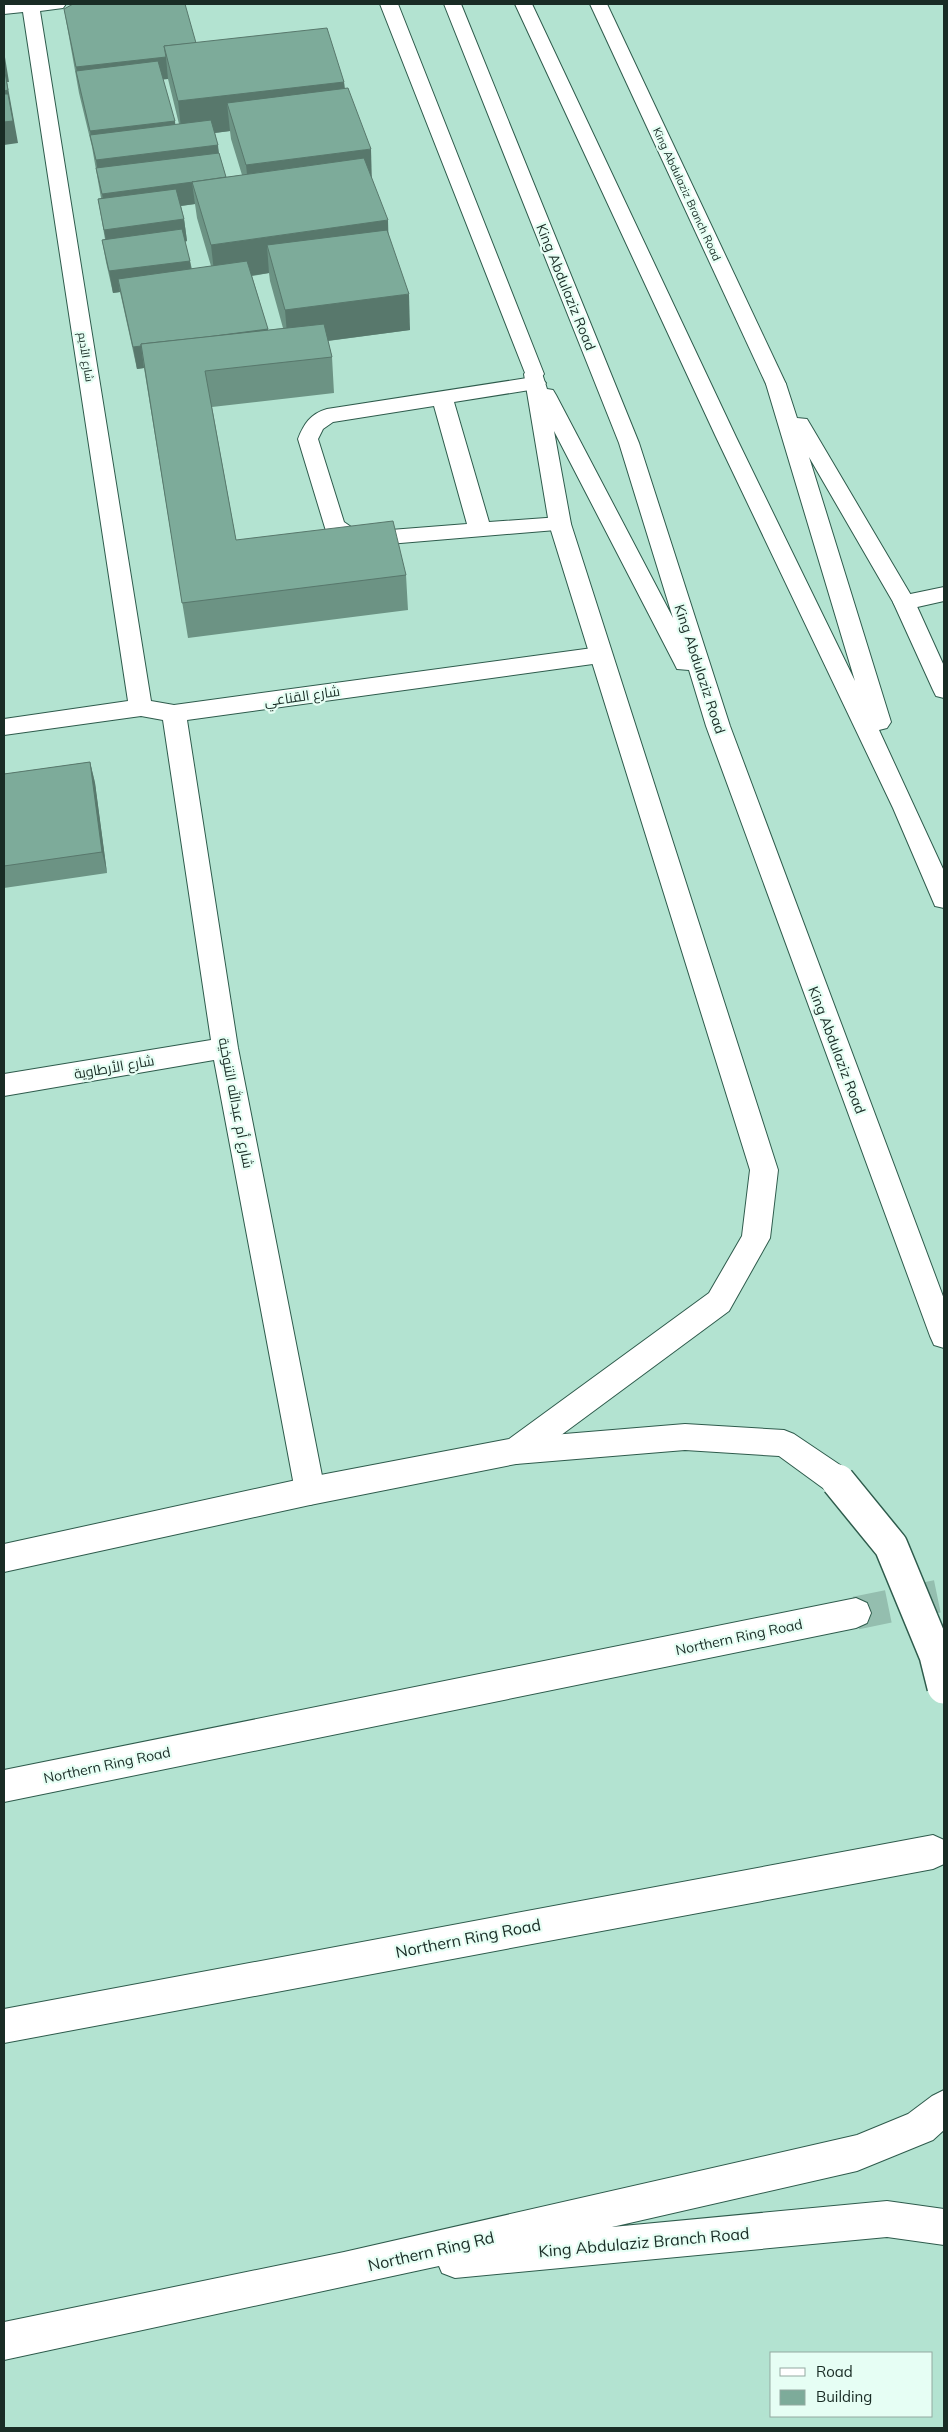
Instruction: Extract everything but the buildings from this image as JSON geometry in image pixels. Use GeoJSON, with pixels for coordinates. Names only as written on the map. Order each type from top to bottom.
{"type":"FeatureCollection","features":[{"type":"Feature","properties":{"kind":"main road"},"geometry":{"type":"LineString","coordinates":[[4,9],[57,4]]}},
{"type":"Feature","properties":{"kind":"main road"},"geometry":{"type":"LineString","coordinates":[[389,4],[535,379],[718,726]]}},
{"type":"Feature","properties":{"kind":"main road","name":"King Abdulaziz Road"},"geometry":{"type":"LineString","coordinates":[[452,4],[629,443],[718,726],[944,1336]]}},
{"type":"Feature","properties":{"kind":"main road"},"geometry":{"type":"LineString","coordinates":[[523,4],[726,437],[905,808],[944,899]]}},
{"type":"Feature","properties":{"kind":"main road","name":"King Abdulaziz Branch Road"},"geometry":{"type":"LineString","coordinates":[[598,4],[776,384]]}},
{"type":"Feature","properties":{"kind":"main road","name":"شارع الأديم"},"geometry":{"type":"LineString","coordinates":[[31,6],[141,708]]}},
{"type":"Feature","properties":{"kind":"main road"},"geometry":{"type":"LineString","coordinates":[[535,379],[442,398],[327,416],[314,424],[308,439],[334,526],[347,535],[365,539],[560,524]]}},
{"type":"Feature","properties":{"kind":"main road"},"geometry":{"type":"LineString","coordinates":[[516,1452],[719,1302],[756,1238],[764,1170],[560,524],[535,379]]}},
{"type":"Feature","properties":{"kind":"main road"},"geometry":{"type":"LineString","coordinates":[[776,384],[905,808]]}},
{"type":"Feature","properties":{"kind":"main road"},"geometry":{"type":"LineString","coordinates":[[776,384],[904,602],[944,690]]}},
{"type":"Feature","properties":{"kind":"main road"},"geometry":{"type":"LineString","coordinates":[[442,398],[480,530]]}},
{"type":"Feature","properties":{"kind":"main road"},"geometry":{"type":"LineString","coordinates":[[904,602],[944,594]]}},
{"type":"Feature","properties":{"kind":"main road","name":"شارع القناعي"},"geometry":{"type":"LineString","coordinates":[[4,727],[141,708],[174,713],[600,655]]}},
{"type":"Feature","properties":{"kind":"main road","name":"شارع أم عبدالله التنوخية"},"geometry":{"type":"LineString","coordinates":[[174,713],[225,1048],[310,1491]]}},
{"type":"Feature","properties":{"kind":"main road","name":"شارع الأرطاوية"},"geometry":{"type":"LineString","coordinates":[[4,1085],[225,1048]]}},
{"type":"Feature","properties":{"kind":"main road"},"geometry":{"type":"LineString","coordinates":[[4,1558],[310,1491],[516,1452],[685,1436],[784,1443],[838,1481],[891,1546],[936,1655],[944,1687]]}},
{"type":"Feature","properties":{"kind":"main road","name":"Northern Ring Road"},"geometry":{"type":"LineString","coordinates":[[4,1786],[856,1613]]}},
{"type":"Feature","properties":{"kind":"main road","name":"Northern Ring Road"},"geometry":{"type":"LineString","coordinates":[[4,2026],[933,1852]]}},
{"type":"Feature","properties":{"kind":"main road","name":"Northern Ring Rd"},"geometry":{"type":"LineString","coordinates":[[4,2341],[344,2270],[857,2154],[920,2127],[944,2108]]}},
{"type":"Feature","properties":{"kind":"main road","name":"King Abdulaziz Branch Road"},"geometry":{"type":"LineString","coordinates":[[344,2270],[887,2220],[944,2227]]}},
{"type":"Feature","properties":{"kind":"tunnel"},"geometry":{"type":"LineString","coordinates":[[856,1613],[944,1595]]}}]}
